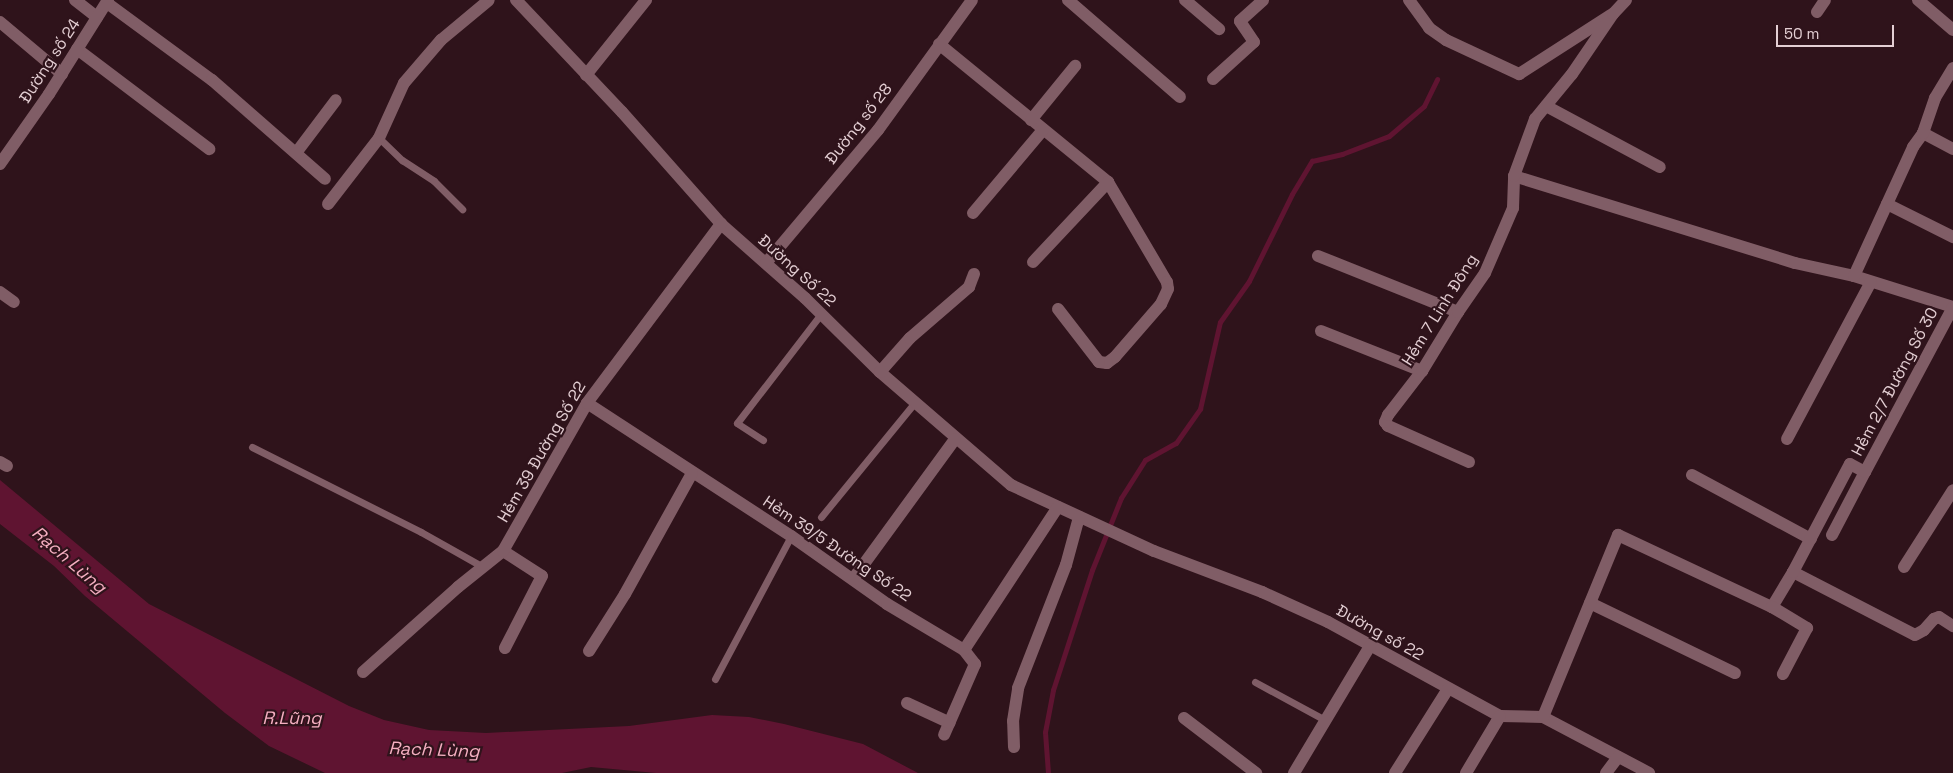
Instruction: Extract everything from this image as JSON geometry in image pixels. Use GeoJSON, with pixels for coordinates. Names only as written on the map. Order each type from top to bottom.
{"type":"FeatureCollection","features":[{"type":"Feature","properties":{"kind":"street"},"geometry":{"type":"LineString","coordinates":[[75,0],[97,17]]}},
{"type":"Feature","properties":{"kind":"street"},"geometry":{"type":"LineString","coordinates":[[328,204],[378,138],[404,83],[441,40],[489,0]]}},
{"type":"Feature","properties":{"kind":"street","name":"Đường Số 22"},"geometry":{"type":"LineString","coordinates":[[516,0],[721,224],[821,314],[880,372],[1011,485],[1091,523]]}},
{"type":"Feature","properties":{"kind":"street"},"geometry":{"type":"LineString","coordinates":[[586,75],[646,0]]}},
{"type":"Feature","properties":{"kind":"street","name":"Đường số 28"},"geometry":{"type":"LineString","coordinates":[[766,263],[878,130],[972,0]]}},
{"type":"Feature","properties":{"kind":"street"},"geometry":{"type":"LineString","coordinates":[[1068,0],[1180,97]]}},
{"type":"Feature","properties":{"kind":"street"},"geometry":{"type":"LineString","coordinates":[[1185,0],[1219,29]]}},
{"type":"Feature","properties":{"kind":"street"},"geometry":{"type":"LineString","coordinates":[[1213,79],[1254,42],[1240,21],[1263,0]]}},
{"type":"Feature","properties":{"kind":"street"},"geometry":{"type":"LineString","coordinates":[[1409,0],[1429,28],[1446,40],[1519,74],[1613,14]]}},
{"type":"Feature","properties":{"kind":"street","name":"Hẻm 7 Linh Đông"},"geometry":{"type":"LineString","coordinates":[[1469,462],[1388,426],[1385,422],[1388,415],[1422,371],[1458,312],[1485,274],[1513,208],[1514,176],[1535,119],[1572,74],[1613,14],[1626,0]]}},
{"type":"Feature","properties":{"kind":"street"},"geometry":{"type":"LineString","coordinates":[[1817,12],[1826,0]]}},
{"type":"Feature","properties":{"kind":"street"},"geometry":{"type":"LineString","coordinates":[[1918,0],[1953,30]]}},
{"type":"Feature","properties":{"kind":"street"},"geometry":{"type":"LineString","coordinates":[[108,1],[212,80],[325,179]]}},
{"type":"Feature","properties":{"kind":"street","name":"Đường số 24"},"geometry":{"type":"LineString","coordinates":[[1,159],[62,74],[108,1]]}},
{"type":"Feature","properties":{"kind":"street"},"geometry":{"type":"LineString","coordinates":[[0,22],[62,74]]}},
{"type":"Feature","properties":{"kind":"street"},"geometry":{"type":"LineString","coordinates":[[939,44],[1108,182],[1168,282],[1168,290],[1161,304],[1115,357],[1107,363],[1099,362],[1058,309]]}},
{"type":"Feature","properties":{"kind":"street"},"geometry":{"type":"LineString","coordinates":[[77,49],[209,149]]}},
{"type":"Feature","properties":{"kind":"street"},"geometry":{"type":"LineString","coordinates":[[1031,120],[1075,66]]}},
{"type":"Feature","properties":{"kind":"street"},"geometry":{"type":"LineString","coordinates":[[1854,276],[1913,147],[1923,133],[1935,98],[1953,68]]}},
{"type":"Feature","properties":{"kind":"street"},"geometry":{"type":"LineString","coordinates":[[296,153],[336,100]]}},
{"type":"Feature","properties":{"kind":"street"},"geometry":{"type":"LineString","coordinates":[[1546,106],[1660,167]]}},
{"type":"Feature","properties":{"kind":"street"},"geometry":{"type":"LineString","coordinates":[[973,213],[1043,130]]}},
{"type":"Feature","properties":{"kind":"street"},"geometry":{"type":"LineString","coordinates":[[1923,133],[1953,149]]}},
{"type":"Feature","properties":{"kind":"street"},"geometry":{"type":"LineString","coordinates":[[1514,176],[1795,263],[1854,276],[1953,307]]}},
{"type":"Feature","properties":{"kind":"street"},"geometry":{"type":"LineString","coordinates":[[1034,262],[1108,182]]}},
{"type":"Feature","properties":{"kind":"street"},"geometry":{"type":"LineString","coordinates":[[1887,204],[1953,237]]}},
{"type":"Feature","properties":{"kind":"street","name":"Hẻm 39 Đường Số 22"},"geometry":{"type":"LineString","coordinates":[[363,672],[503,551],[586,403],[721,224]]}},
{"type":"Feature","properties":{"kind":"street"},"geometry":{"type":"LineString","coordinates":[[1318,256],[1458,312]]}},
{"type":"Feature","properties":{"kind":"street"},"geometry":{"type":"LineString","coordinates":[[880,372],[910,338],[969,287],[974,274]]}},
{"type":"Feature","properties":{"kind":"street"},"geometry":{"type":"LineString","coordinates":[[1787,439],[1871,282]]}},
{"type":"Feature","properties":{"kind":"street"},"geometry":{"type":"LineString","coordinates":[[0,292],[14,302]]}},
{"type":"Feature","properties":{"kind":"street","name":"Hẻm 2/7 Đường Số 30"},"geometry":{"type":"LineString","coordinates":[[1832,535],[1953,307]]}},
{"type":"Feature","properties":{"kind":"street"},"geometry":{"type":"LineString","coordinates":[[1321,331],[1422,371]]}},
{"type":"Feature","properties":{"kind":"street","name":"Hẻm 39/5 Đường Số 22"},"geometry":{"type":"LineString","coordinates":[[586,403],[791,536],[887,604],[964,650]]}},
{"type":"Feature","properties":{"kind":"street"},"geometry":{"type":"LineString","coordinates":[[853,579],[955,438]]}},
{"type":"Feature","properties":{"kind":"street","name":"Hẻm 2/7 Đường Số 30"},"geometry":{"type":"LineString","coordinates":[[1811,539],[1850,464],[1865,472]]}},
{"type":"Feature","properties":{"kind":"street"},"geometry":{"type":"LineString","coordinates":[[589,651],[625,594],[692,473]]}},
{"type":"Feature","properties":{"kind":"street"},"geometry":{"type":"LineString","coordinates":[[1692,475],[1811,539],[1772,606]]}},
{"type":"Feature","properties":{"kind":"street"},"geometry":{"type":"LineString","coordinates":[[1904,567],[1953,490]]}},
{"type":"Feature","properties":{"kind":"street"},"geometry":{"type":"LineString","coordinates":[[944,735],[975,664],[964,650],[1058,507]]}},
{"type":"Feature","properties":{"kind":"street"},"geometry":{"type":"LineString","coordinates":[[1014,748],[1013,721],[1018,688],[1066,565],[1079,517]]}},
{"type":"Feature","properties":{"kind":"street","name":"Đường số 22"},"geometry":{"type":"LineString","coordinates":[[1091,523],[1154,551],[1262,592],[1328,622],[1500,716],[1543,718],[1649,773]]}},
{"type":"Feature","properties":{"kind":"street"},"geometry":{"type":"LineString","coordinates":[[1543,718],[1618,535],[1772,606],[1807,628],[1783,674]]}},
{"type":"Feature","properties":{"kind":"street"},"geometry":{"type":"LineString","coordinates":[[503,551],[542,576],[505,648]]}},
{"type":"Feature","properties":{"kind":"street"},"geometry":{"type":"LineString","coordinates":[[1793,572],[1914,635],[1924,630],[1934,619],[1939,617],[1953,626]]}},
{"type":"Feature","properties":{"kind":"street"},"geometry":{"type":"LineString","coordinates":[[1590,603],[1736,673]]}},
{"type":"Feature","properties":{"kind":"street"},"geometry":{"type":"LineString","coordinates":[[1294,773],[1370,646]]}},
{"type":"Feature","properties":{"kind":"street"},"geometry":{"type":"LineString","coordinates":[[1395,773],[1448,689]]}},
{"type":"Feature","properties":{"kind":"street"},"geometry":{"type":"LineString","coordinates":[[907,703],[950,722]]}},
{"type":"Feature","properties":{"kind":"street"},"geometry":{"type":"LineString","coordinates":[[1466,773],[1500,716]]}},
{"type":"Feature","properties":{"kind":"street"},"geometry":{"type":"LineString","coordinates":[[1184,718],[1256,773]]}},
{"type":"Feature","properties":{"kind":"street"},"geometry":{"type":"LineString","coordinates":[[1606,773],[1618,757]]}},
{"type":"Feature","properties":{"kind":"lane"},"geometry":{"type":"LineString","coordinates":[[378,138],[402,160],[434,181],[462,209]]}},
{"type":"Feature","properties":{"kind":"lane"},"geometry":{"type":"LineString","coordinates":[[763,440],[737,423],[821,314]]}},
{"type":"Feature","properties":{"kind":"lane"},"geometry":{"type":"LineString","coordinates":[[821,517],[914,402]]}},
{"type":"Feature","properties":{"kind":"lane"},"geometry":{"type":"LineString","coordinates":[[252,447],[421,532],[483,567]]}},
{"type":"Feature","properties":{"kind":"lane"},"geometry":{"type":"LineString","coordinates":[[715,679],[791,536]]}},
{"type":"Feature","properties":{"kind":"lane"},"geometry":{"type":"LineString","coordinates":[[1255,682],[1325,720]]}},
{"type":"Feature","properties":{"kind":"water","name":"R.Lũng"},"geometry":{"type":"Polygon","coordinates":[[[0,480],[149,604],[349,706],[384,720],[429,730],[486,733],[629,726],[712,715],[749,717],[863,744],[918,773],[656,773],[591,767],[562,773],[325,773],[269,746],[225,713],[85,596],[54,566],[0,524],[0,480]]]}},
{"type":"Feature","properties":{"kind":"waterway"},"geometry":{"type":"LineString","coordinates":[[1048,773],[1045,732],[1053,690],[1092,570],[1121,498],[1145,460],[1176,443],[1200,409],[1220,322],[1249,281],[1292,194],[1312,161],[1342,154],[1389,136],[1424,106],[1437,79]]}},
{"type":"Feature","properties":{"kind":"water label","name":"Rạch Lùng"},"geometry":{"type":"Point","coordinates":[69,560]}},
{"type":"Feature","properties":{"kind":"water label","name":"Rạch Lùng"},"geometry":{"type":"Point","coordinates":[434,750]}}]}
